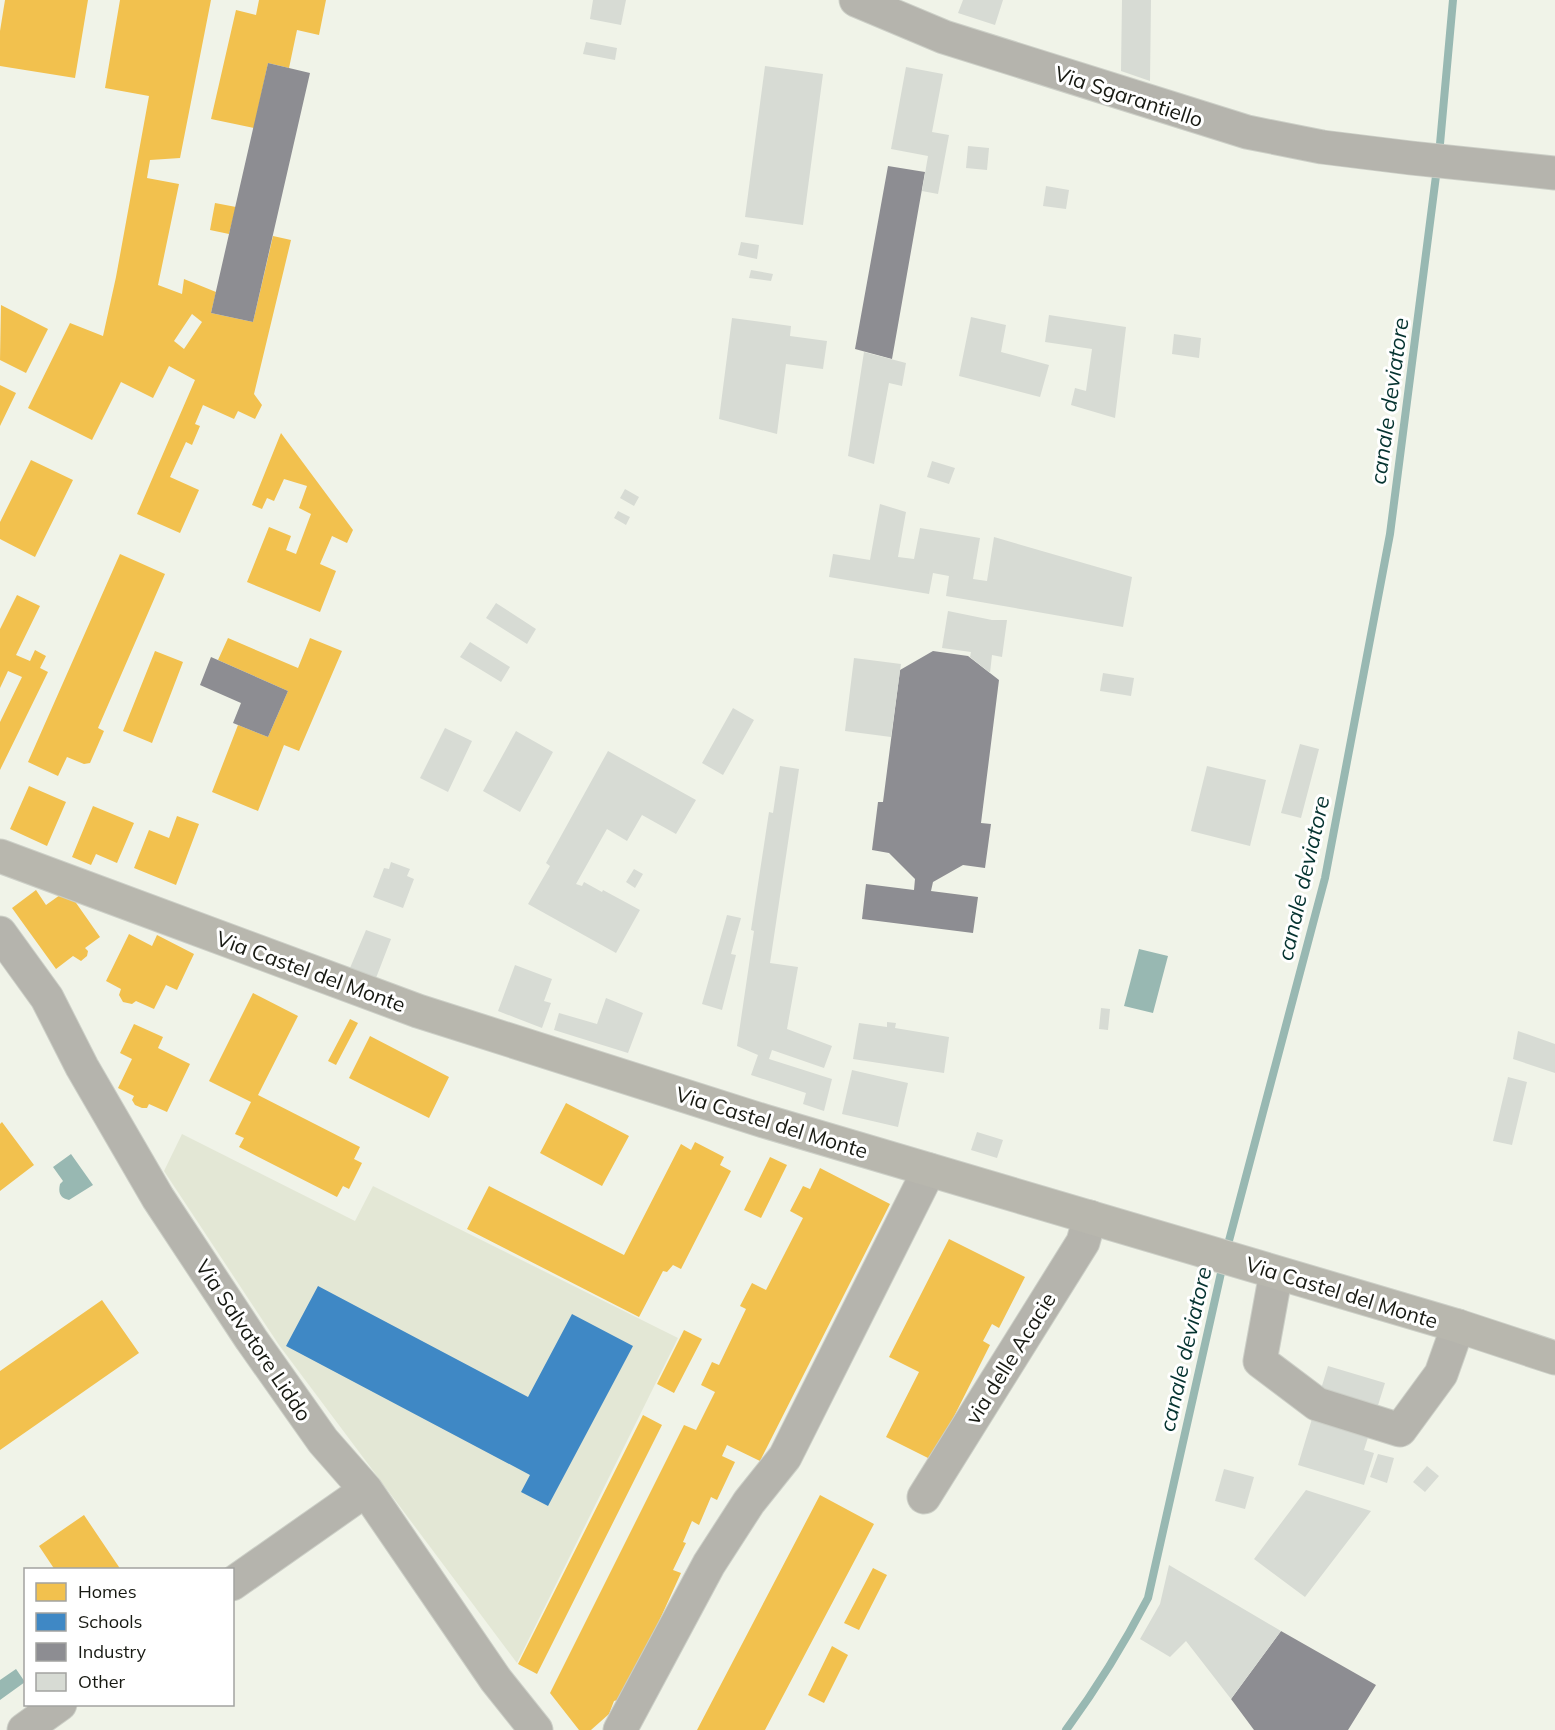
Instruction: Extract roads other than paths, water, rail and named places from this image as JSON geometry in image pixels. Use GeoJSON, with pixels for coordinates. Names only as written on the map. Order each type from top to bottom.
{"type":"FeatureCollection","features":[{"type":"Feature","properties":{"kind":"main road","name":"Via Castel del Monte"},"geometry":{"type":"LineString","coordinates":[[0,856],[418,1011],[764,1121],[1458,1326],[1555,1358]]}},
{"type":"Feature","properties":{"kind":"street","name":"Via Sgarantiello"},"geometry":{"type":"LineString","coordinates":[[856,0],[944,37],[1247,132],[1322,147],[1555,173]]}},
{"type":"Feature","properties":{"kind":"street","name":"Via Salvatore Liddo"},"geometry":{"type":"LineString","coordinates":[[0,933],[47,998],[82,1067],[158,1198],[251,1339],[323,1440],[366,1490],[496,1680],[536,1730]]}},
{"type":"Feature","properties":{"kind":"street"},"geometry":{"type":"LineString","coordinates":[[620,1730],[709,1564],[749,1502],[785,1457],[928,1170]]}},
{"type":"Feature","properties":{"kind":"street","name":"via delle Acacie"},"geometry":{"type":"LineString","coordinates":[[924,1497],[1083,1242],[1090,1217]]}},
{"type":"Feature","properties":{"kind":"street"},"geometry":{"type":"LineString","coordinates":[[1276,1273],[1260,1361],[1317,1404],[1400,1430],[1441,1374],[1458,1326]]}},
{"type":"Feature","properties":{"kind":"street"},"geometry":{"type":"LineString","coordinates":[[234,1583],[366,1490]]}},
{"type":"Feature","properties":{"kind":"street"},"geometry":{"type":"LineString","coordinates":[[24,1730],[57,1706]]}},
{"type":"Feature","properties":{"kind":"water"},"geometry":{"type":"Polygon","coordinates":[[[1139,949],[1168,956],[1153,1013],[1124,1006],[1139,949]]]}},
{"type":"Feature","properties":{"kind":"water"},"geometry":{"type":"Polygon","coordinates":[[[71,1154],[93,1185],[69,1200],[60,1195],[60,1184],[63,1181],[53,1167],[71,1154]]]}},
{"type":"Feature","properties":{"kind":"water"},"geometry":{"type":"Polygon","coordinates":[[[16,1669],[24,1683],[0,1700],[0,1680],[16,1669]]]}},
{"type":"Feature","properties":{"kind":"waterway","name":"canale deviatore"},"geometry":{"type":"LineString","coordinates":[[1439,155],[1453,0]]}},
{"type":"Feature","properties":{"kind":"waterway","name":"canale deviatore"},"geometry":{"type":"LineString","coordinates":[[1226,1252],[1325,878],[1390,534],[1437,168]]}},
{"type":"Feature","properties":{"kind":"waterway","name":"canale deviatore"},"geometry":{"type":"LineString","coordinates":[[1066,1730],[1110,1666],[1148,1598],[1223,1264]]}}]}
